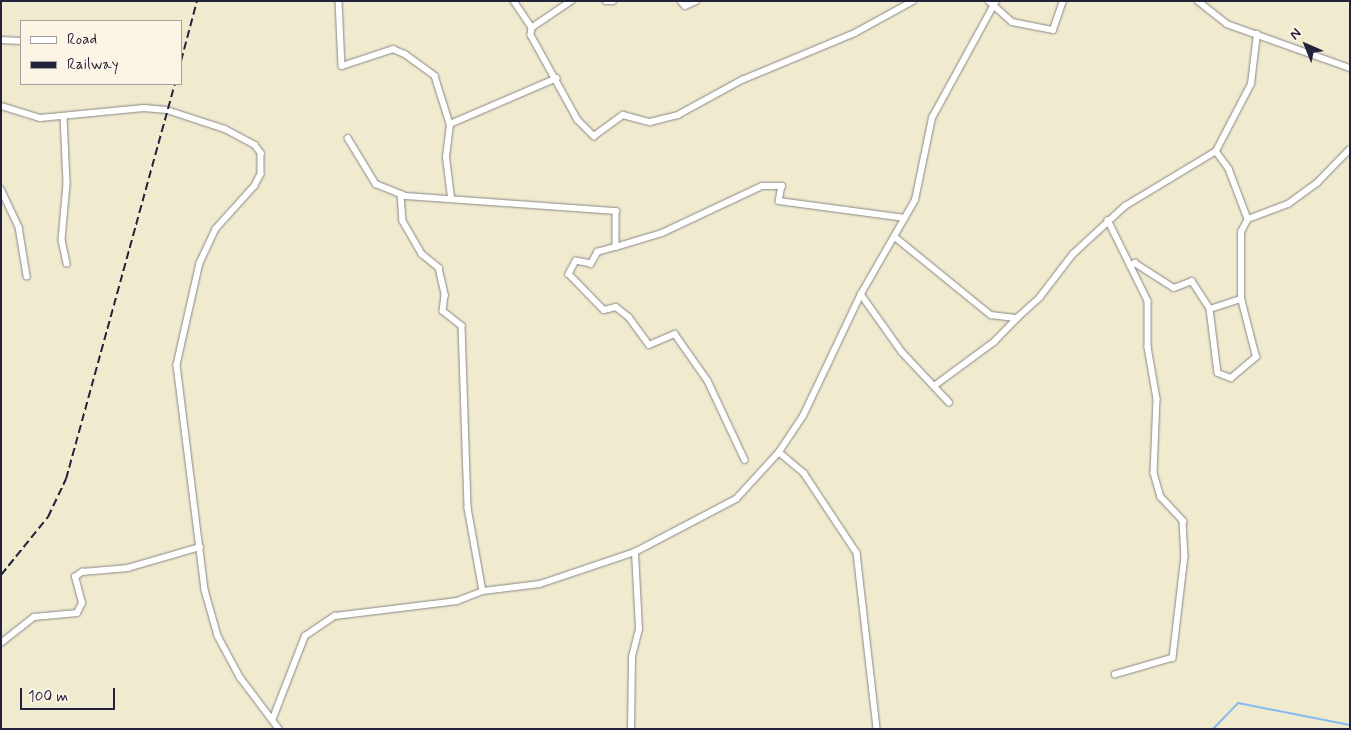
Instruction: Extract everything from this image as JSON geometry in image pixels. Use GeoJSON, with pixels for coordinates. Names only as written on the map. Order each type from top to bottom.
{"type":"FeatureCollection","features":[{"type":"Feature","properties":{"kind":"street"},"geometry":{"type":"LineString","coordinates":[[339,1],[342,66],[393,49],[406,54],[435,76],[450,124],[446,157],[451,198]]}},
{"type":"Feature","properties":{"kind":"street"},"geometry":{"type":"LineString","coordinates":[[514,1],[532,28],[531,35],[558,78],[578,120],[594,136],[623,114],[650,122],[678,115],[742,80],[855,33],[913,1]]}},
{"type":"Feature","properties":{"kind":"street"},"geometry":{"type":"LineString","coordinates":[[532,28],[572,1]]}},
{"type":"Feature","properties":{"kind":"street"},"geometry":{"type":"LineString","coordinates":[[606,1],[613,1]]}},
{"type":"Feature","properties":{"kind":"street"},"geometry":{"type":"LineString","coordinates":[[681,1],[684,6],[696,1]]}},
{"type":"Feature","properties":{"kind":"street"},"geometry":{"type":"LineString","coordinates":[[273,718],[279,708],[305,636],[325,620],[345,613],[457,601],[482,591],[540,584],[635,552],[723,508],[779,452],[803,416],[861,294],[915,200],[932,118],[993,3],[1012,22],[1053,30],[1063,1]]}},
{"type":"Feature","properties":{"kind":"street"},"geometry":{"type":"LineString","coordinates":[[1198,1],[1227,24],[1350,68]]}},
{"type":"Feature","properties":{"kind":"street"},"geometry":{"type":"LineString","coordinates":[[937,384],[994,342],[1108,220],[1216,151],[1250,84],[1257,34]]}},
{"type":"Feature","properties":{"kind":"street"},"geometry":{"type":"LineString","coordinates":[[1,40],[20,41]]}},
{"type":"Feature","properties":{"kind":"street"},"geometry":{"type":"LineString","coordinates":[[450,124],[558,78]]}},
{"type":"Feature","properties":{"kind":"street"},"geometry":{"type":"LineString","coordinates":[[1,106],[40,118],[144,108],[167,110],[225,129],[255,145],[261,153],[261,174],[255,186],[216,229],[200,263],[180,348],[178,378],[205,590],[218,636],[240,676],[273,718],[276,727]]}},
{"type":"Feature","properties":{"kind":"street"},"geometry":{"type":"LineString","coordinates":[[64,117],[67,184],[62,240],[67,263]]}},
{"type":"Feature","properties":{"kind":"street"},"geometry":{"type":"LineString","coordinates":[[348,138],[376,184],[401,194],[616,211],[616,247]]}},
{"type":"Feature","properties":{"kind":"street"},"geometry":{"type":"LineString","coordinates":[[1130,266],[1135,263],[1174,288],[1192,281],[1210,309],[1218,373],[1231,378],[1256,357],[1241,299],[1241,232],[1248,219],[1288,204],[1317,183],[1350,149]]}},
{"type":"Feature","properties":{"kind":"street"},"geometry":{"type":"LineString","coordinates":[[1216,151],[1229,169],[1248,219]]}},
{"type":"Feature","properties":{"kind":"street"},"geometry":{"type":"LineString","coordinates":[[745,460],[708,381],[675,334],[649,345],[629,317],[616,307],[604,310],[569,274],[576,261],[591,264],[598,252],[662,233],[762,186],[782,186],[778,201],[905,218]]}},
{"type":"Feature","properties":{"kind":"street"},"geometry":{"type":"LineString","coordinates":[[1,189],[19,227],[27,276]]}},
{"type":"Feature","properties":{"kind":"street"},"geometry":{"type":"LineString","coordinates":[[401,194],[404,221],[422,254],[439,268],[445,295],[443,311],[462,326],[468,508],[482,591]]}},
{"type":"Feature","properties":{"kind":"street"},"geometry":{"type":"LineString","coordinates":[[1108,220],[1151,316],[1148,347],[1157,399],[1154,473],[1161,496],[1183,521],[1185,556],[1173,658],[1115,675]]}},
{"type":"Feature","properties":{"kind":"street"},"geometry":{"type":"LineString","coordinates":[[895,237],[991,316],[1017,318]]}},
{"type":"Feature","properties":{"kind":"street"},"geometry":{"type":"LineString","coordinates":[[861,294],[902,352],[937,384],[949,402]]}},
{"type":"Feature","properties":{"kind":"street"},"geometry":{"type":"LineString","coordinates":[[1210,309],[1241,299]]}},
{"type":"Feature","properties":{"kind":"street"},"geometry":{"type":"LineString","coordinates":[[779,452],[812,484],[857,553],[877,729]]}},
{"type":"Feature","properties":{"kind":"street"},"geometry":{"type":"LineString","coordinates":[[1,643],[34,617],[77,613],[82,602],[75,577],[82,572],[128,568],[200,547]]}},
{"type":"Feature","properties":{"kind":"street"},"geometry":{"type":"LineString","coordinates":[[631,729],[632,657],[639,628],[635,552]]}},
{"type":"Feature","properties":{"kind":"street"},"geometry":{"type":"LineString","coordinates":[[267,710],[279,708]]}},
{"type":"Feature","properties":{"kind":"waterway"},"geometry":{"type":"LineString","coordinates":[[1213,729],[1238,703],[1350,725]]}},
{"type":"Feature","properties":{"kind":"railway"},"geometry":{"type":"LineString","coordinates":[[182,57],[197,1]]}},
{"type":"Feature","properties":{"kind":"railway"},"geometry":{"type":"LineString","coordinates":[[1,575],[48,517],[66,479],[175,85]]}}]}
